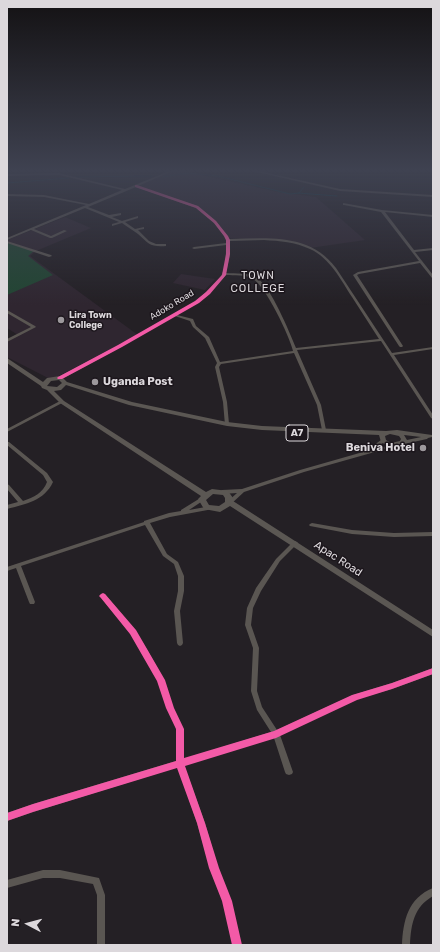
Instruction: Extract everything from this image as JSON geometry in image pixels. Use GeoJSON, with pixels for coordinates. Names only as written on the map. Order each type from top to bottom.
{"type":"FeatureCollection","features":[{"type":"Feature","properties":{"kind":"main road"},"geometry":{"type":"LineString","coordinates":[[7,360],[46,385],[62,402],[204,497]]}},
{"type":"Feature","properties":{"kind":"main road","name":"A7"},"geometry":{"type":"LineString","coordinates":[[46,385],[62,383]]}},
{"type":"Feature","properties":{"kind":"main road","name":"A7"},"geometry":{"type":"LineString","coordinates":[[46,385],[62,383],[128,407],[261,432],[369,433]]}},
{"type":"Feature","properties":{"kind":"main road","name":"A7"},"geometry":{"type":"LineString","coordinates":[[226,426],[369,433],[383,437],[394,445],[432,436]]}},
{"type":"Feature","properties":{"kind":"main road","name":"A7"},"geometry":{"type":"LineString","coordinates":[[383,437],[396,432],[432,436]]}},
{"type":"Feature","properties":{"kind":"main road"},"geometry":{"type":"LineString","coordinates":[[396,432],[403,437],[402,443]]}},
{"type":"Feature","properties":{"kind":"main road"},"geometry":{"type":"LineString","coordinates":[[212,492],[221,492],[228,496],[229,503],[220,509],[211,508],[204,504],[204,497],[212,492]]}},
{"type":"Feature","properties":{"kind":"main road","name":"Apac Road"},"geometry":{"type":"LineString","coordinates":[[229,503],[294,543],[433,634]]}},
{"type":"Feature","properties":{"kind":"street"},"geometry":{"type":"LineString","coordinates":[[7,239],[65,215]]}},
{"type":"Feature","properties":{"kind":"street"},"geometry":{"type":"LineString","coordinates":[[207,215],[215,222],[228,242],[224,274],[250,277],[260,282],[278,311],[319,405],[324,430]]}},
{"type":"Feature","properties":{"kind":"street"},"geometry":{"type":"LineString","coordinates":[[385,215],[433,277]]}},
{"type":"Feature","properties":{"kind":"street"},"geometry":{"type":"LineString","coordinates":[[110,216],[135,230],[148,242],[156,246],[164,245]]}},
{"type":"Feature","properties":{"kind":"street"},"geometry":{"type":"LineString","coordinates":[[113,225],[137,217]]}},
{"type":"Feature","properties":{"kind":"street"},"geometry":{"type":"LineString","coordinates":[[135,230],[143,228]]}},
{"type":"Feature","properties":{"kind":"street"},"geometry":{"type":"LineString","coordinates":[[30,229],[51,237],[66,231]]}},
{"type":"Feature","properties":{"kind":"street"},"geometry":{"type":"LineString","coordinates":[[7,242],[50,256]]}},
{"type":"Feature","properties":{"kind":"street"},"geometry":{"type":"LineString","coordinates":[[194,248],[228,242],[291,242],[321,254],[337,271],[433,418]]}},
{"type":"Feature","properties":{"kind":"street"},"geometry":{"type":"LineString","coordinates":[[413,251],[433,249]]}},
{"type":"Feature","properties":{"kind":"street"},"geometry":{"type":"LineString","coordinates":[[401,346],[355,275],[358,273],[421,262]]}},
{"type":"Feature","properties":{"kind":"street","name":"Adoko Road"},"geometry":{"type":"LineString","coordinates":[[62,383],[208,293],[224,274]]}},
{"type":"Feature","properties":{"kind":"street"},"geometry":{"type":"LineString","coordinates":[[7,311],[34,327],[7,341]]}},
{"type":"Feature","properties":{"kind":"street"},"geometry":{"type":"LineString","coordinates":[[174,315],[192,320],[194,326],[207,337],[219,363],[217,367],[225,402],[226,426]]}},
{"type":"Feature","properties":{"kind":"street"},"geometry":{"type":"LineString","coordinates":[[219,363],[295,351],[382,340]]}},
{"type":"Feature","properties":{"kind":"street"},"geometry":{"type":"LineString","coordinates":[[391,354],[433,348]]}},
{"type":"Feature","properties":{"kind":"street"},"geometry":{"type":"LineString","coordinates":[[7,431],[62,402]]}},
{"type":"Feature","properties":{"kind":"street"},"geometry":{"type":"LineString","coordinates":[[370,451],[383,437]]}},
{"type":"Feature","properties":{"kind":"street"},"geometry":{"type":"LineString","coordinates":[[7,443],[45,474],[50,482],[48,489],[38,496],[22,503],[7,507]]}},
{"type":"Feature","properties":{"kind":"street"},"geometry":{"type":"LineString","coordinates":[[221,492],[242,491],[302,471],[394,445]]}},
{"type":"Feature","properties":{"kind":"street"},"geometry":{"type":"LineString","coordinates":[[7,486],[22,503]]}},
{"type":"Feature","properties":{"kind":"street"},"geometry":{"type":"LineString","coordinates":[[229,503],[242,491]]}},
{"type":"Feature","properties":{"kind":"street"},"geometry":{"type":"LineString","coordinates":[[182,511],[204,497]]}},
{"type":"Feature","properties":{"kind":"street"},"geometry":{"type":"LineString","coordinates":[[7,569],[182,511],[211,508]]}},
{"type":"Feature","properties":{"kind":"street"},"geometry":{"type":"LineString","coordinates":[[146,522],[165,555],[176,563],[181,576],[181,590],[177,612],[180,643]]}},
{"type":"Feature","properties":{"kind":"street"},"geometry":{"type":"LineString","coordinates":[[312,525],[352,532],[394,536],[433,534]]}},
{"type":"Feature","properties":{"kind":"street"},"geometry":{"type":"LineString","coordinates":[[289,772],[276,734],[259,708],[254,691],[256,648],[248,625],[248,617],[250,608],[263,582],[278,560],[294,543]]}},
{"type":"Feature","properties":{"kind":"street"},"geometry":{"type":"LineString","coordinates":[[18,565],[32,602]]}},
{"type":"Feature","properties":{"kind":"street"},"geometry":{"type":"LineString","coordinates":[[103,596],[133,632],[161,680],[170,708],[181,732],[179,750],[180,763],[201,823],[214,868],[227,900],[237,945]]}},
{"type":"Feature","properties":{"kind":"street"},"geometry":{"type":"LineString","coordinates":[[7,817],[276,734],[355,697],[392,686],[433,671]]}},
{"type":"Feature","properties":{"kind":"street"},"geometry":{"type":"LineString","coordinates":[[7,884],[43,874],[60,874],[96,881],[101,895],[101,945]]}},
{"type":"Feature","properties":{"kind":"street"},"geometry":{"type":"LineString","coordinates":[[406,945],[407,930],[417,902],[433,892]]}},
{"type":"Feature","properties":{"kind":"shaded area"},"geometry":{"type":"Polygon","coordinates":[[[206,215],[337,215],[365,240],[310,248],[290,241],[227,238],[214,222],[206,215]]]}},
{"type":"Feature","properties":{"kind":"shaded area"},"geometry":{"type":"Polygon","coordinates":[[[65,217],[91,228],[36,251],[30,256],[138,335],[55,378],[48,378],[7,357],[7,341],[18,335],[7,328],[7,240],[65,217]]]}},
{"type":"Feature","properties":{"kind":"shaded area"},"geometry":{"type":"Polygon","coordinates":[[[181,274],[215,279],[205,290],[173,283],[181,274]]]}},
{"type":"Feature","properties":{"kind":"green space"},"geometry":{"type":"Polygon","coordinates":[[[7,242],[34,251],[28,256],[53,275],[7,295],[7,242]]]}},
{"type":"Feature","properties":{"kind":"cycle path"},"geometry":{"type":"LineString","coordinates":[[60,378],[197,302],[208,293],[224,275],[228,254],[228,240],[215,222],[207,215]]}},
{"type":"Feature","properties":{"kind":"cycle path"},"geometry":{"type":"LineString","coordinates":[[103,596],[133,632],[146,653],[161,680],[170,708],[180,729],[180,763],[201,823],[214,868],[227,901],[237,945]]}},
{"type":"Feature","properties":{"kind":"cycle path"},"geometry":{"type":"LineString","coordinates":[[7,817],[276,734],[355,697],[392,686],[433,671]]}},
{"type":"Feature","properties":{"kind":"place","name":"Lira Town College"},"geometry":{"type":"Point","coordinates":[61,320]}},
{"type":"Feature","properties":{"kind":"place","name":"Uganda Post"},"geometry":{"type":"Point","coordinates":[95,382]}},
{"type":"Feature","properties":{"kind":"place","name":"Beniva Hotel"},"geometry":{"type":"Point","coordinates":[423,448]}},
{"type":"Feature","properties":{"kind":"district","name":"TOWN COLLEGE"},"geometry":{"type":"Point","coordinates":[258,282]}}]}
